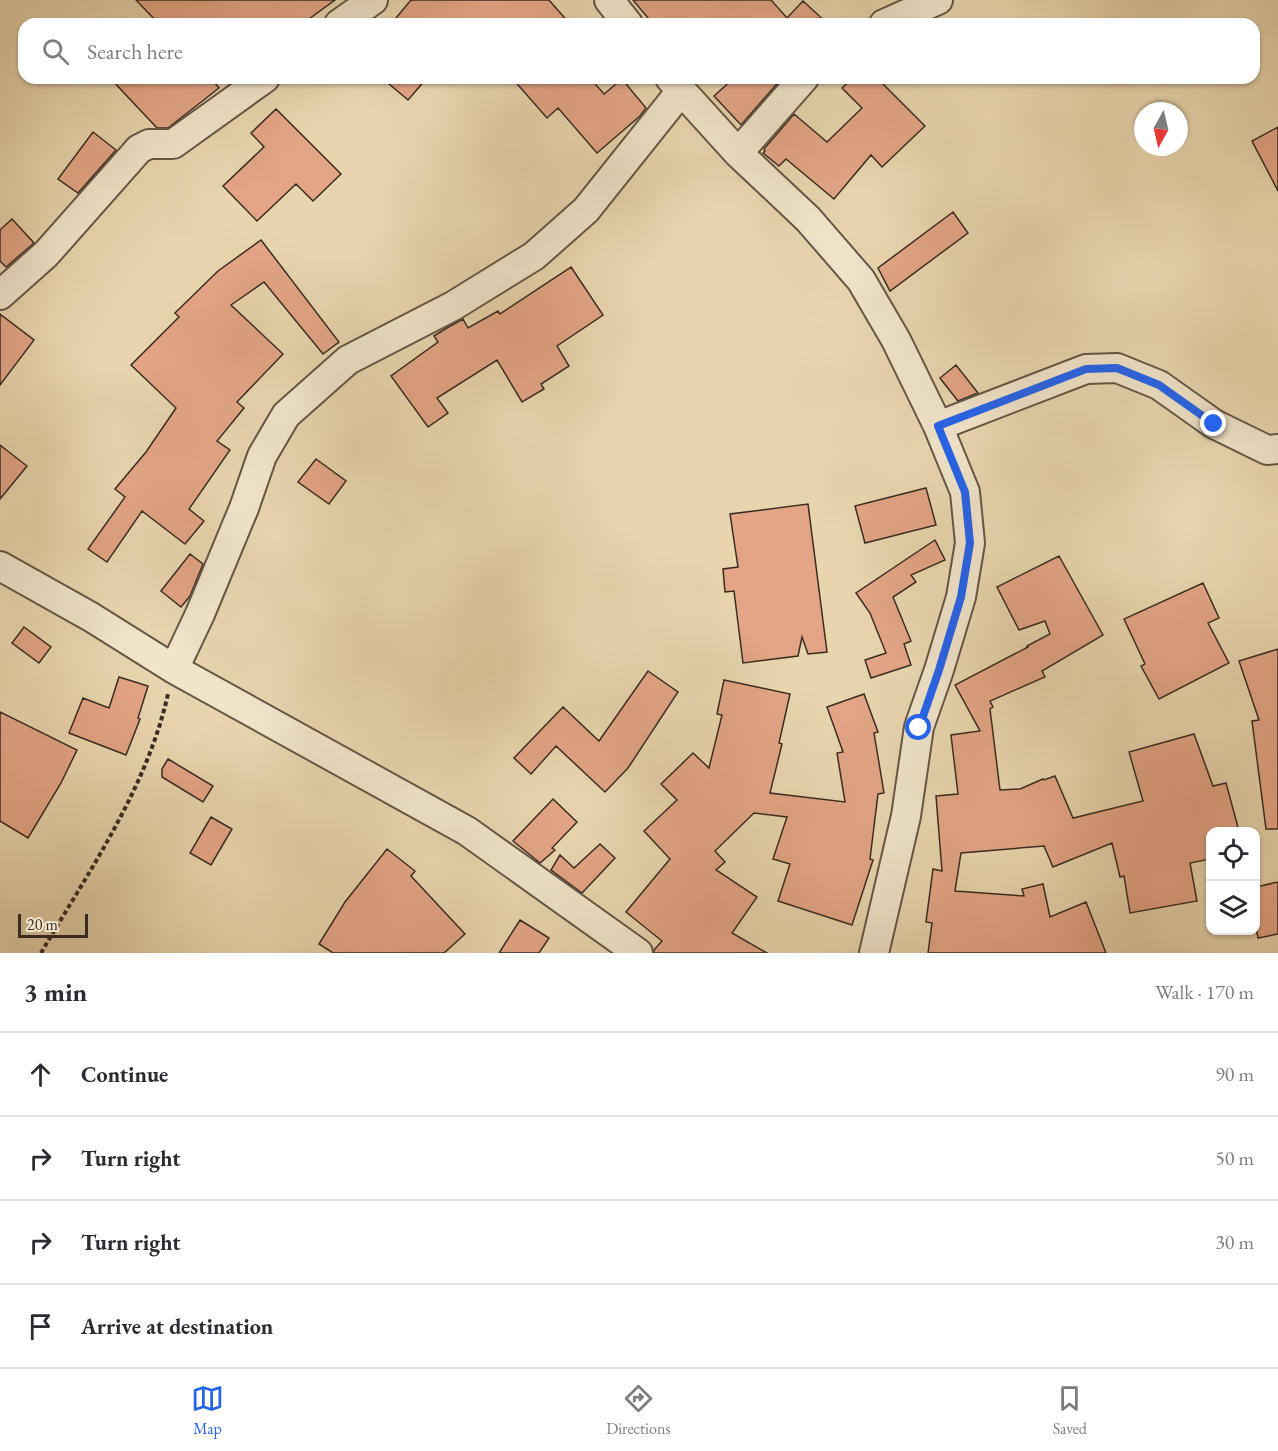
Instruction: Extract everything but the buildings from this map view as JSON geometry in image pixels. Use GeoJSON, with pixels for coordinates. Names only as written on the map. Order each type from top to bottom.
{"type":"FeatureCollection","features":[{"type":"Feature","properties":{"kind":"street"},"geometry":{"type":"LineString","coordinates":[[348,18],[373,0]]}},
{"type":"Feature","properties":{"kind":"street"},"geometry":{"type":"LineString","coordinates":[[609,0],[623,18]]}},
{"type":"Feature","properties":{"kind":"street"},"geometry":{"type":"LineString","coordinates":[[898,18],[938,0]]}},
{"type":"Feature","properties":{"kind":"street"},"geometry":{"type":"LineString","coordinates":[[0,295],[46,254],[139,149],[149,144],[173,144],[257,84]]}},
{"type":"Feature","properties":{"kind":"street"},"geometry":{"type":"LineString","coordinates":[[738,153],[799,84]]}},
{"type":"Feature","properties":{"kind":"street"},"geometry":{"type":"LineString","coordinates":[[174,669],[235,530],[262,456],[286,415],[348,360],[453,306],[534,256],[586,210],[676,85],[738,153],[808,219],[861,280],[896,340],[938,426],[965,492],[970,543],[961,597],[919,728],[906,816],[874,953]]}},
{"type":"Feature","properties":{"kind":"street"},"geometry":{"type":"LineString","coordinates":[[938,426],[1086,369],[1117,368],[1159,385],[1214,424],[1267,450],[1278,449]]}},
{"type":"Feature","properties":{"kind":"street"},"geometry":{"type":"LineString","coordinates":[[0,566],[91,617],[174,669],[467,831],[638,953]]}},
{"type":"Feature","properties":{"kind":"path"},"geometry":{"type":"LineString","coordinates":[[41,953],[127,806],[163,717],[174,669]]}},
{"type":"Feature","properties":{"kind":"route"},"geometry":{"type":"LineString","coordinates":[[919,728],[961,597],[970,543],[965,492],[938,426],[1086,369],[1117,368],[1159,385],[1214,424]]}}]}
